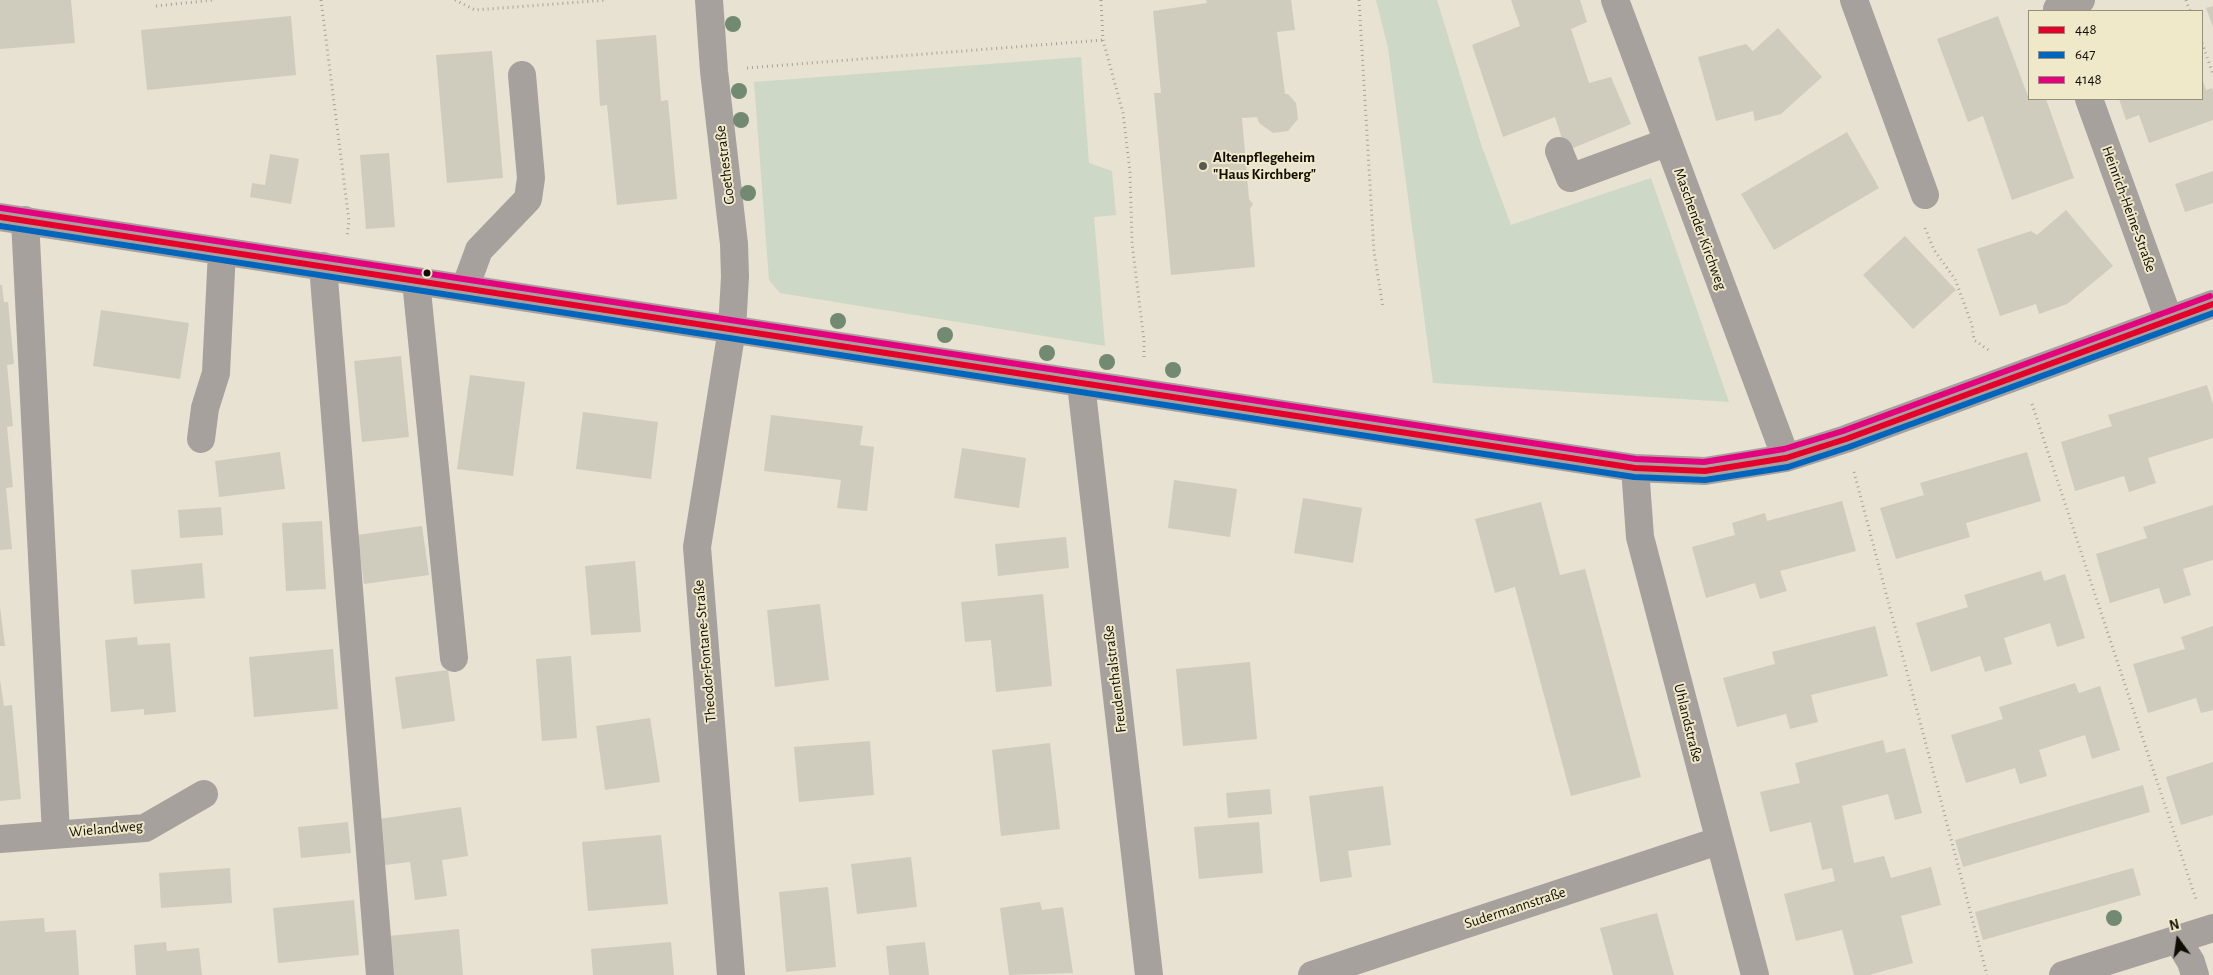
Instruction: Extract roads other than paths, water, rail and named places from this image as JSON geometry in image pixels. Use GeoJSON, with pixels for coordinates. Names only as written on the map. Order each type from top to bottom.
{"type":"FeatureCollection","features":[{"type":"Feature","properties":{"kind":"street","name":"Goethestraße"},"geometry":{"type":"LineString","coordinates":[[709,0],[714,71],[734,244],[735,277],[732,330]]}},
{"type":"Feature","properties":{"kind":"street","name":"Maschender Kirchweg"},"geometry":{"type":"LineString","coordinates":[[1615,0],[1786,458]]}},
{"type":"Feature","properties":{"kind":"street"},"geometry":{"type":"LineString","coordinates":[[1854,0],[1925,195]]}},
{"type":"Feature","properties":{"kind":"street"},"geometry":{"type":"LineString","coordinates":[[465,288],[478,250],[528,199],[531,178],[522,75]]}},
{"type":"Feature","properties":{"kind":"street","name":"Heinrich-Heine-Straße"},"geometry":{"type":"LineString","coordinates":[[2090,100],[2170,320]]}},
{"type":"Feature","properties":{"kind":"street"},"geometry":{"type":"LineString","coordinates":[[1560,151],[1570,178],[1668,142]]}},
{"type":"Feature","properties":{"kind":"street"},"geometry":{"type":"LineString","coordinates":[[56,834],[13,219],[1636,468],[1705,471],[1786,458],[1846,440],[2213,304]]}},
{"type":"Feature","properties":{"kind":"street"},"geometry":{"type":"LineString","coordinates":[[201,439],[205,408],[216,373],[222,251]]}},
{"type":"Feature","properties":{"kind":"street"},"geometry":{"type":"LineString","coordinates":[[333,268],[380,975]]}},
{"type":"Feature","properties":{"kind":"street"},"geometry":{"type":"LineString","coordinates":[[416,281],[454,658]]}},
{"type":"Feature","properties":{"kind":"street","name":"Theodor-Fontane-Straße"},"geometry":{"type":"LineString","coordinates":[[731,975],[697,547],[732,330]]}},
{"type":"Feature","properties":{"kind":"street","name":"Freudenthalstraße"},"geometry":{"type":"LineString","coordinates":[[1081,384],[1150,975]]}},
{"type":"Feature","properties":{"kind":"street","name":"Uhlandstraße"},"geometry":{"type":"LineString","coordinates":[[1636,468],[1640,537],[1718,841],[1755,975]]}},
{"type":"Feature","properties":{"kind":"street","name":"Wielandweg"},"geometry":{"type":"LineString","coordinates":[[0,839],[145,828],[204,794]]}},
{"type":"Feature","properties":{"kind":"street","name":"Sudermannstraße"},"geometry":{"type":"LineString","coordinates":[[1312,975],[1718,841]]}},
{"type":"Feature","properties":{"kind":"street"},"geometry":{"type":"LineString","coordinates":[[2063,975],[2210,928]]}},
{"type":"Feature","properties":{"kind":"street"},"geometry":{"type":"LineString","coordinates":[[2177,939],[2191,962],[2195,975]]}},
{"type":"Feature","properties":{"kind":"place","name":"Altenpflegeheim \"Haus Kirchberg\""},"geometry":{"type":"Point","coordinates":[1203,166]}}]}
